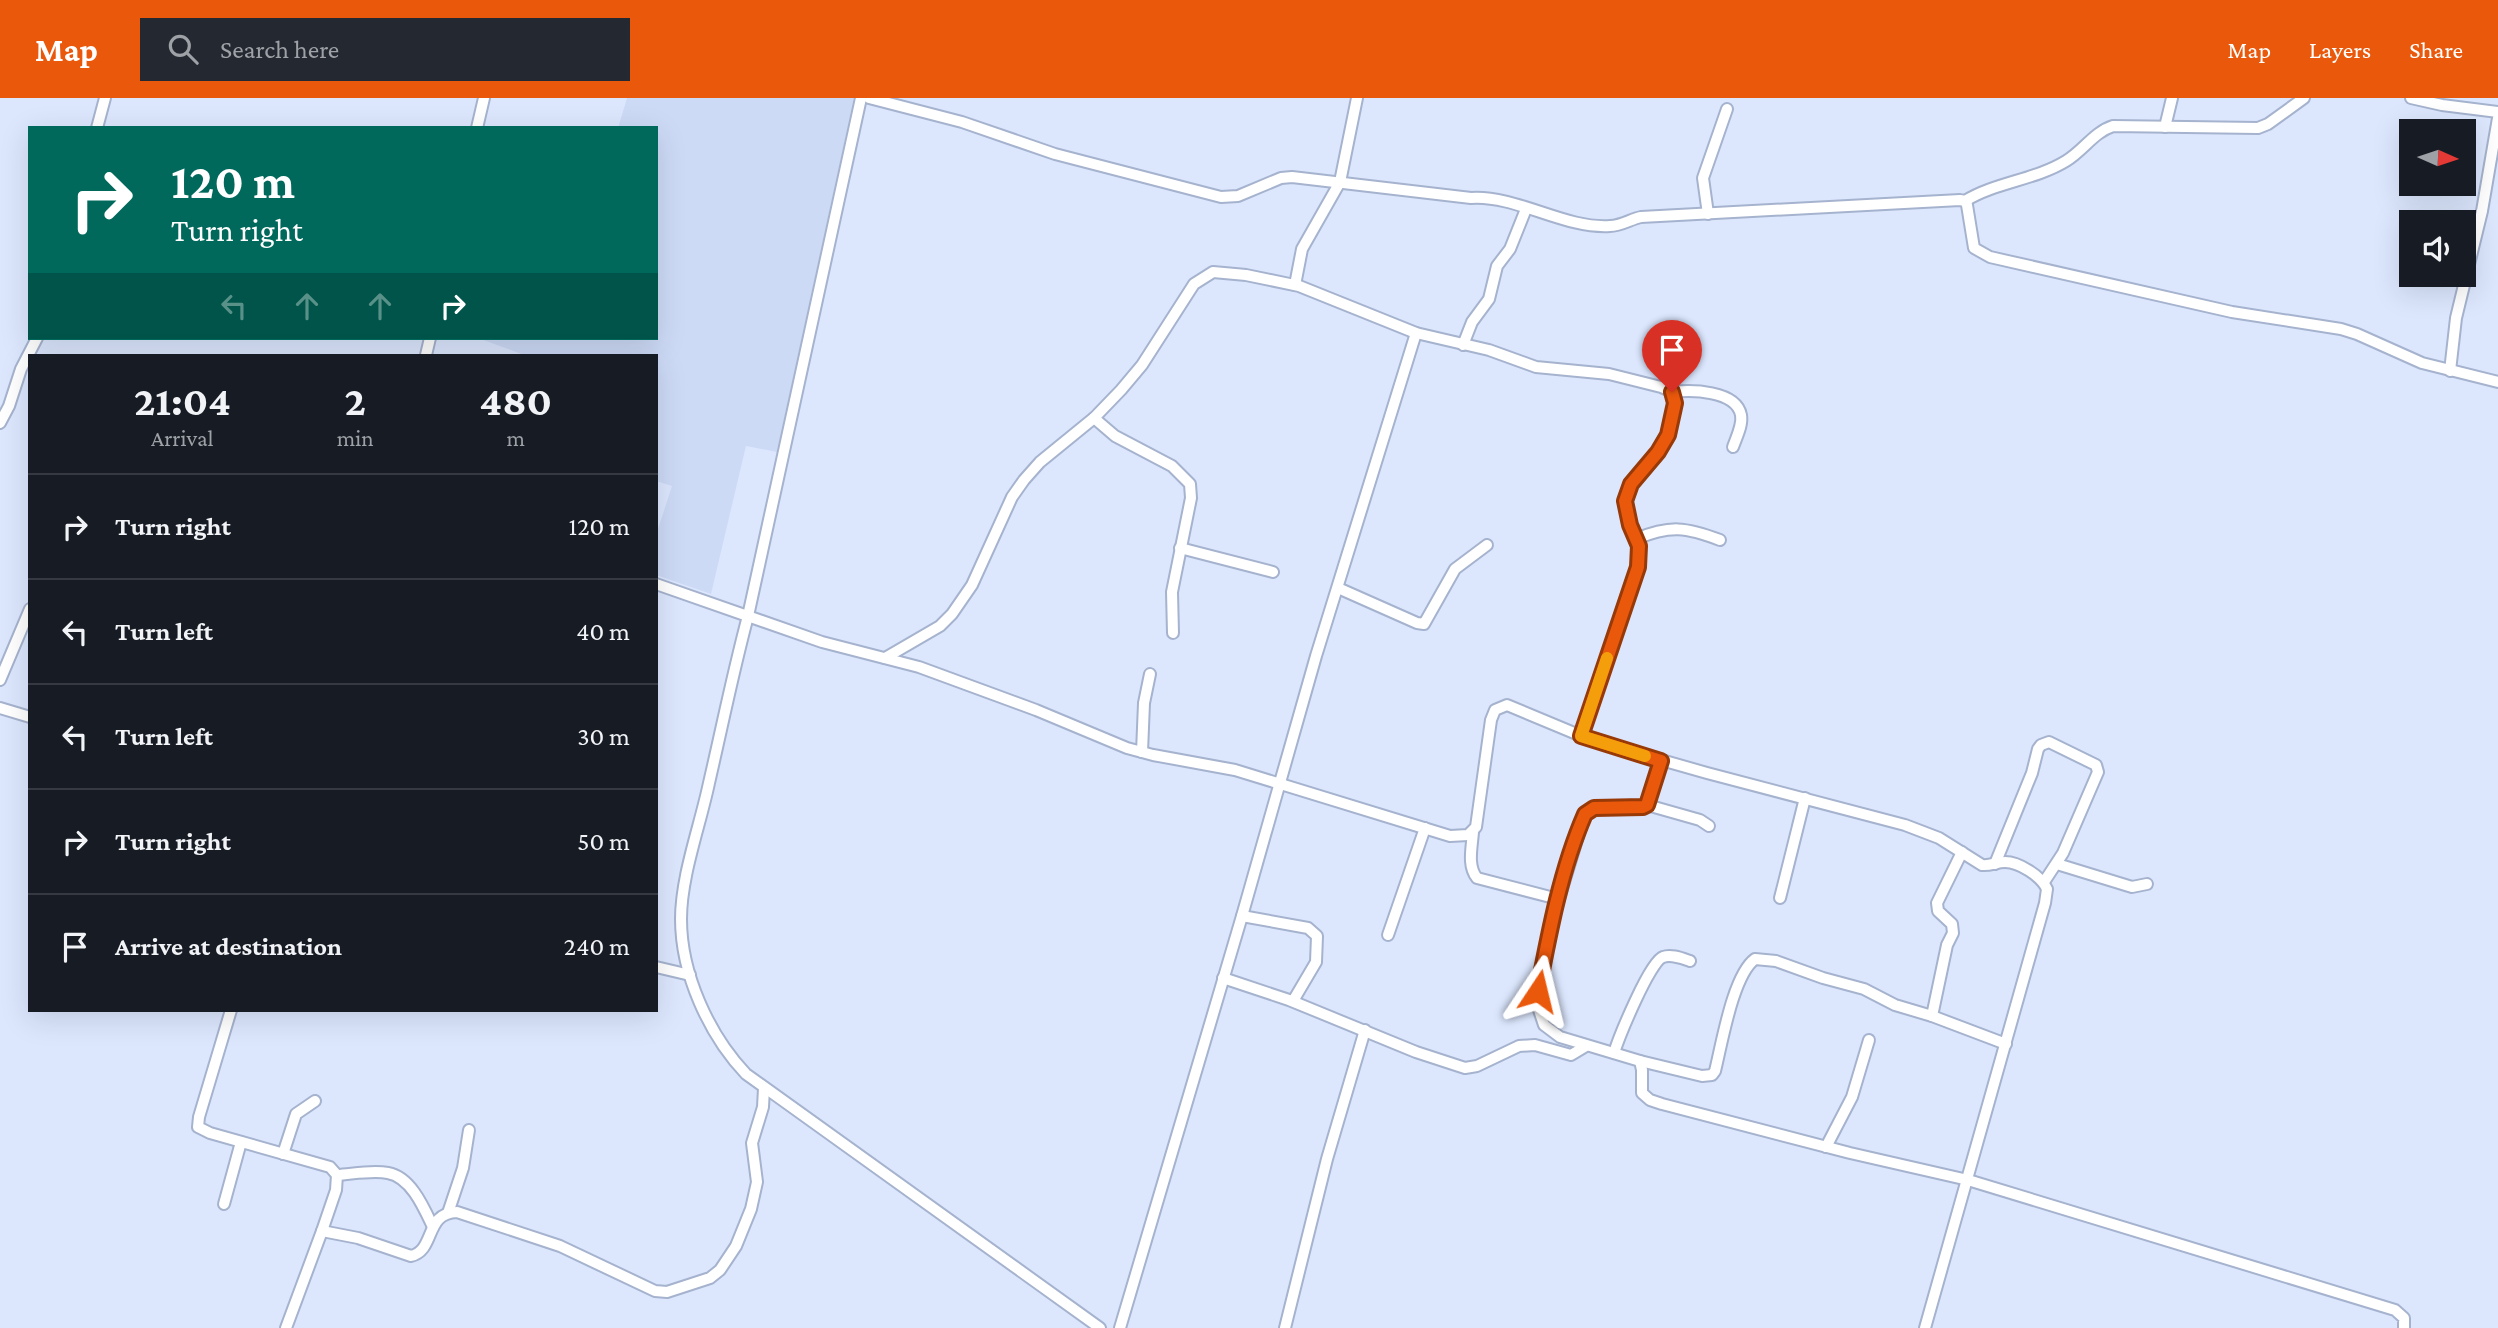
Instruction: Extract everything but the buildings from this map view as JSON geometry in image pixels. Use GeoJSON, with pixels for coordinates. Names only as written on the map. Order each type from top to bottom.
{"type":"FeatureCollection","features":[{"type":"Feature","properties":{"kind":"street"},"geometry":{"type":"LineString","coordinates":[[98,126],[105,98]]}},
{"type":"Feature","properties":{"kind":"street"},"geometry":{"type":"LineString","coordinates":[[477,126],[484,98]]}},
{"type":"Feature","properties":{"kind":"street"},"geometry":{"type":"LineString","coordinates":[[860,98],[748,617],[683,898],[683,944],[690,975],[720,1041],[746,1074],[1100,1328]]}},
{"type":"Feature","properties":{"kind":"street"},"geometry":{"type":"LineString","coordinates":[[869,98],[962,122],[1055,154],[1221,197],[1238,196],[1281,178],[1292,177],[1471,198],[1487,197],[1546,215],[1606,227],[1641,217],[1965,201],[1984,191],[2064,163],[2113,126],[2258,128],[2268,124],[2304,98]]}},
{"type":"Feature","properties":{"kind":"street"},"geometry":{"type":"LineString","coordinates":[[1295,285],[1302,249],[1340,183],[1357,98]]}},
{"type":"Feature","properties":{"kind":"street"},"geometry":{"type":"LineString","coordinates":[[2165,127],[2172,98]]}},
{"type":"Feature","properties":{"kind":"street"},"geometry":{"type":"LineString","coordinates":[[2411,98],[2498,112]]}},
{"type":"Feature","properties":{"kind":"street"},"geometry":{"type":"LineString","coordinates":[[1708,214],[1703,178],[1727,109]]}},
{"type":"Feature","properties":{"kind":"street"},"geometry":{"type":"LineString","coordinates":[[2450,371],[2456,318],[2482,211],[2498,118]]}},
{"type":"Feature","properties":{"kind":"street"},"geometry":{"type":"LineString","coordinates":[[1965,201],[1974,248],[1990,257],[2232,312],[2341,329],[2422,363],[2498,382]]}},
{"type":"Feature","properties":{"kind":"street"},"geometry":{"type":"LineString","coordinates":[[1463,345],[1472,323],[1489,299],[1497,266],[1510,248],[1526,209]]}},
{"type":"Feature","properties":{"kind":"street"},"geometry":{"type":"LineString","coordinates":[[885,658],[940,626],[952,614],[972,585],[1012,497],[1024,480],[1040,462],[1094,418],[1142,365],[1194,284],[1213,272],[1295,285],[1416,333],[1489,350],[1536,367],[1609,374],[1672,392],[1710,392],[1730,401],[1739,410],[1741,418],[1733,447]]}},
{"type":"Feature","properties":{"kind":"street"},"geometry":{"type":"LineString","coordinates":[[1120,1328],[1242,916],[1315,656],[1416,333]]}},
{"type":"Feature","properties":{"kind":"street"},"geometry":{"type":"LineString","coordinates":[[0,424],[28,355]]}},
{"type":"Feature","properties":{"kind":"street"},"geometry":{"type":"LineString","coordinates":[[1581,736],[1638,567],[1639,546],[1626,510],[1627,493],[1668,435],[1675,403],[1672,392]]}},
{"type":"Feature","properties":{"kind":"street"},"geometry":{"type":"LineString","coordinates":[[1094,418],[1115,436],[1171,466],[1190,484],[1191,498],[1172,592],[1173,632]]}},
{"type":"Feature","properties":{"kind":"street"},"geometry":{"type":"LineString","coordinates":[[1636,539],[1670,528],[1692,530],[1720,540]]}},
{"type":"Feature","properties":{"kind":"street"},"geometry":{"type":"LineString","coordinates":[[1338,588],[1424,624],[1454,569],[1487,545]]}},
{"type":"Feature","properties":{"kind":"street"},"geometry":{"type":"LineString","coordinates":[[1180,548],[1273,572]]}},
{"type":"Feature","properties":{"kind":"street"},"geometry":{"type":"LineString","coordinates":[[658,585],[822,642],[919,667],[1142,752],[1235,770],[1461,837],[1473,832]]}},
{"type":"Feature","properties":{"kind":"street"},"geometry":{"type":"LineString","coordinates":[[0,680],[28,614]]}},
{"type":"Feature","properties":{"kind":"street"},"geometry":{"type":"LineString","coordinates":[[1142,752],[1144,703],[1150,674]]}},
{"type":"Feature","properties":{"kind":"street"},"geometry":{"type":"LineString","coordinates":[[1558,898],[1473,875],[1473,832],[1479,820],[1491,720],[1499,707],[1512,706],[1581,736],[1661,761],[1905,825],[1939,838],[1982,864],[2015,864],[2044,882],[2047,894],[2045,903],[1925,1328]]}},
{"type":"Feature","properties":{"kind":"street"},"geometry":{"type":"LineString","coordinates":[[0,708],[28,716]]}},
{"type":"Feature","properties":{"kind":"street"},"geometry":{"type":"LineString","coordinates":[[1995,864],[2032,773],[2038,749],[2049,742],[2096,765],[2098,769],[2057,864],[2044,882]]}},
{"type":"Feature","properties":{"kind":"street"},"geometry":{"type":"LineString","coordinates":[[1647,805],[1661,761]]}},
{"type":"Feature","properties":{"kind":"street"},"geometry":{"type":"LineString","coordinates":[[1780,898],[1805,798]]}},
{"type":"Feature","properties":{"kind":"street"},"geometry":{"type":"LineString","coordinates":[[1709,826],[1700,820],[1647,805],[1594,808],[1585,814],[1558,898],[1538,991],[1538,1007],[1544,1025],[1553,1033],[1586,1046],[1640,1061],[1702,1076],[1712,1075],[1738,984],[1749,963],[1755,959],[1776,961],[1864,989],[1895,1005],[2006,1044]]}},
{"type":"Feature","properties":{"kind":"street"},"geometry":{"type":"LineString","coordinates":[[1388,935],[1425,828]]}},
{"type":"Feature","properties":{"kind":"street"},"geometry":{"type":"LineString","coordinates":[[1931,1016],[1947,945],[1953,933],[1952,924],[1938,911],[1937,904],[1962,852]]}},
{"type":"Feature","properties":{"kind":"street"},"geometry":{"type":"LineString","coordinates":[[2057,864],[2132,887],[2147,884]]}},
{"type":"Feature","properties":{"kind":"street"},"geometry":{"type":"LineString","coordinates":[[1242,916],[1308,928],[1317,936],[1316,962],[1293,1001]]}},
{"type":"Feature","properties":{"kind":"street"},"geometry":{"type":"LineString","coordinates":[[1614,1053],[1626,1020],[1658,960],[1667,956],[1689,961]]}},
{"type":"Feature","properties":{"kind":"street"},"geometry":{"type":"LineString","coordinates":[[658,967],[690,975]]}},
{"type":"Feature","properties":{"kind":"street"},"geometry":{"type":"LineString","coordinates":[[1223,978],[1293,1001],[1416,1052],[1465,1068],[1477,1066],[1519,1046],[1535,1045],[1571,1055],[1586,1046]]}},
{"type":"Feature","properties":{"kind":"street"},"geometry":{"type":"LineString","coordinates":[[230,1012],[198,1127],[203,1131],[330,1167],[337,1175],[336,1190],[286,1328]]}},
{"type":"Feature","properties":{"kind":"street"},"geometry":{"type":"LineString","coordinates":[[1285,1328],[1327,1159],[1364,1030]]}},
{"type":"Feature","properties":{"kind":"street"},"geometry":{"type":"LineString","coordinates":[[1826,1147],[1852,1097],[1869,1040]]}},
{"type":"Feature","properties":{"kind":"street"},"geometry":{"type":"LineString","coordinates":[[1640,1061],[1642,1093],[1650,1100],[1826,1147],[1968,1180],[2395,1310],[2404,1318],[2404,1328]]}},
{"type":"Feature","properties":{"kind":"street"},"geometry":{"type":"LineString","coordinates":[[322,1231],[358,1238],[411,1256],[421,1251],[441,1216],[448,1213],[466,1214],[560,1246],[655,1292],[667,1292],[703,1281],[720,1270],[729,1258],[751,1209],[757,1182],[752,1143],[763,1107],[764,1088]]}},
{"type":"Feature","properties":{"kind":"street"},"geometry":{"type":"LineString","coordinates":[[284,1154],[296,1114],[315,1101]]}},
{"type":"Feature","properties":{"kind":"street"},"geometry":{"type":"LineString","coordinates":[[448,1213],[463,1168],[469,1130]]}},
{"type":"Feature","properties":{"kind":"street"},"geometry":{"type":"LineString","coordinates":[[224,1204],[241,1142]]}},
{"type":"Feature","properties":{"kind":"street"},"geometry":{"type":"LineString","coordinates":[[337,1175],[381,1172],[397,1176],[413,1192],[433,1227]]}},
{"type":"Feature","properties":{"kind":"shaded area"},"geometry":{"type":"Polygon","coordinates":[[[627,98],[854,98],[777,452],[746,446],[711,594],[658,576],[658,529],[672,486],[658,482],[658,354],[521,354],[483,340],[658,340],[658,126],[619,126],[627,98]]]}},
{"type":"Feature","properties":{"kind":"slow traffic"},"geometry":{"type":"LineString","coordinates":[[1607,658],[1581,736],[1645,756]]}},
{"type":"Feature","properties":{"kind":"route"},"geometry":{"type":"LineString","coordinates":[[1538,991],[1548,936],[1585,814],[1594,808],[1647,805],[1661,761],[1581,736],[1638,567],[1639,546],[1626,510],[1627,493],[1668,435],[1675,403],[1672,392]]}}]}
